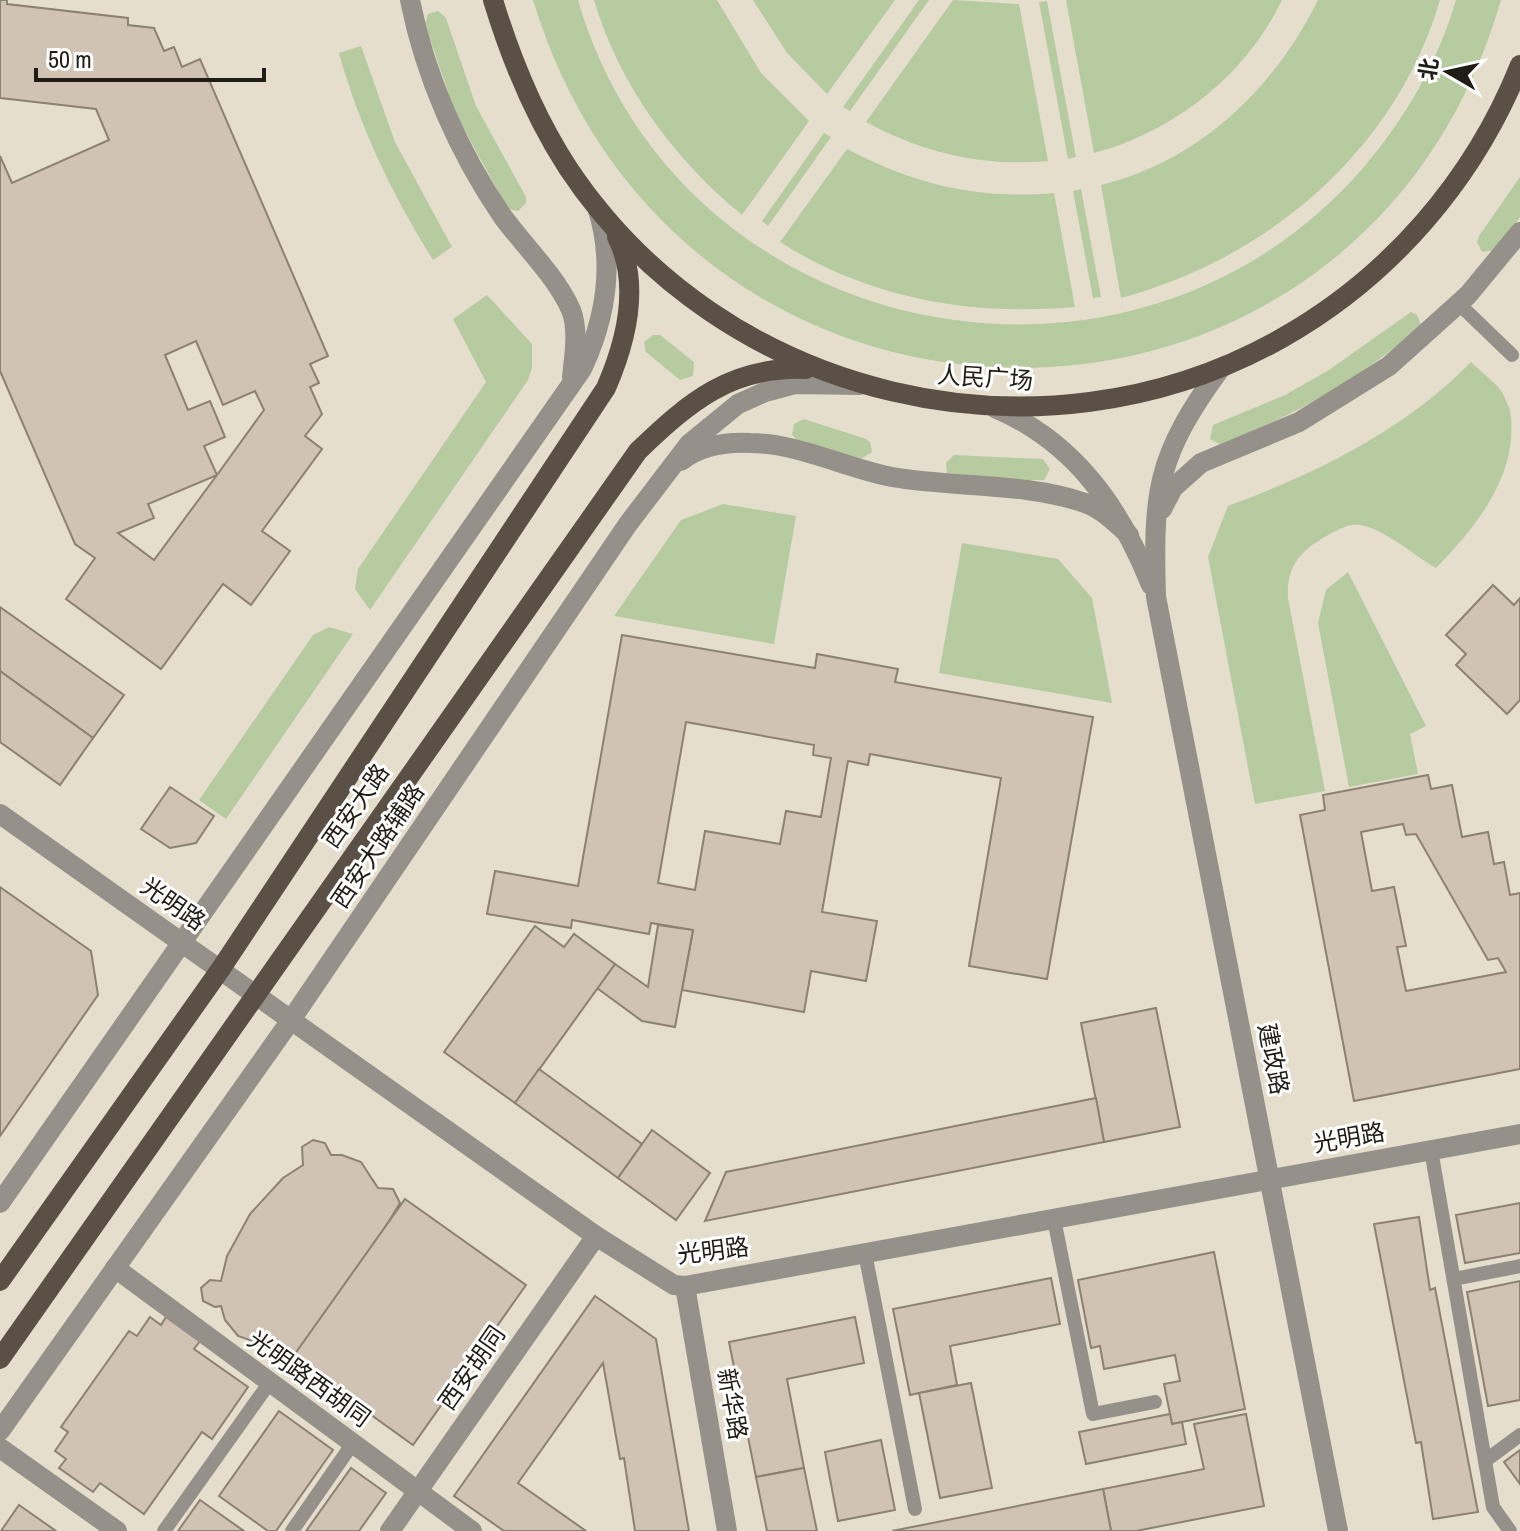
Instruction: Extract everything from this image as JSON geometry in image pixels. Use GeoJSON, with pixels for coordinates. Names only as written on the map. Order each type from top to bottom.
{"type":"FeatureCollection","features":[{"type":"Feature","properties":{"kind":"main road","name":"人民广场"},"geometry":{"type":"LineString","coordinates":[[493,0],[517,71],[544,128],[603,214],[660,273],[734,328],[816,370],[904,397],[995,408],[1087,404],[1133,396],[1220,369],[1262,349],[1328,309],[1409,239],[1467,167],[1520,66]]}},
{"type":"Feature","properties":{"kind":"main road","name":"西安大路"},"geometry":{"type":"LineString","coordinates":[[0,1281],[220,970],[606,388],[620,356],[629,296],[626,262],[603,214]]}},
{"type":"Feature","properties":{"kind":"main road","name":"西安大路"},"geometry":{"type":"LineString","coordinates":[[0,1359],[638,451],[664,426],[726,380],[779,368],[816,370]]}},
{"type":"Feature","properties":{"kind":"street"},"geometry":{"type":"LineString","coordinates":[[410,0],[429,67],[473,167],[501,214],[557,287],[572,313],[575,347],[572,379],[558,406]]}},
{"type":"Feature","properties":{"kind":"street"},"geometry":{"type":"LineString","coordinates":[[0,1203],[558,406],[592,347],[607,290],[603,214]]}},
{"type":"Feature","properties":{"kind":"street"},"geometry":{"type":"LineString","coordinates":[[1155,532],[1173,488],[1188,472],[1299,422],[1389,366],[1459,304],[1520,232]]}},
{"type":"Feature","properties":{"kind":"street"},"geometry":{"type":"LineString","coordinates":[[1156,597],[1155,532],[1160,479],[1167,453],[1179,428],[1220,369]]}},
{"type":"Feature","properties":{"kind":"street","name":"西安大路辅路"},"geometry":{"type":"LineString","coordinates":[[0,1431],[291,1020],[665,473],[713,421],[765,392],[795,384],[860,385]]}},
{"type":"Feature","properties":{"kind":"street"},"geometry":{"type":"LineString","coordinates":[[995,408],[1024,421],[1075,459],[1129,535],[1156,597]]}},
{"type":"Feature","properties":{"kind":"street"},"geometry":{"type":"LineString","coordinates":[[665,473],[690,454],[721,444],[752,442],[895,477],[1063,496],[1090,504],[1129,535]]}},
{"type":"Feature","properties":{"kind":"street","name":"建政路"},"geometry":{"type":"LineString","coordinates":[[1156,597],[1336,1531]]}},
{"type":"Feature","properties":{"kind":"street","name":"光明路"},"geometry":{"type":"LineString","coordinates":[[0,814],[596,1236],[661,1279],[685,1286],[1520,1134]]}},
{"type":"Feature","properties":{"kind":"street","name":"西安胡同"},"geometry":{"type":"LineString","coordinates":[[390,1531],[596,1236]]}},
{"type":"Feature","properties":{"kind":"street","name":"光明路西胡同"},"geometry":{"type":"LineString","coordinates":[[115,1268],[472,1531]]}},
{"type":"Feature","properties":{"kind":"street","name":"新华路"},"geometry":{"type":"LineString","coordinates":[[685,1286],[727,1531]]}},
{"type":"Feature","properties":{"kind":"street"},"geometry":{"type":"LineString","coordinates":[[0,1448],[117,1531]]}},
{"type":"Feature","properties":{"kind":"lane"},"geometry":{"type":"LineString","coordinates":[[1459,304],[1512,355]]}},
{"type":"Feature","properties":{"kind":"lane"},"geometry":{"type":"LineString","coordinates":[[1431,1150],[1493,1507],[1510,1531]]}},
{"type":"Feature","properties":{"kind":"lane"},"geometry":{"type":"LineString","coordinates":[[1054,1219],[1093,1414],[1155,1402]]}},
{"type":"Feature","properties":{"kind":"lane"},"geometry":{"type":"LineString","coordinates":[[865,1253],[915,1509]]}},
{"type":"Feature","properties":{"kind":"lane"},"geometry":{"type":"LineString","coordinates":[[1454,1279],[1520,1266]]}},
{"type":"Feature","properties":{"kind":"lane"},"geometry":{"type":"LineString","coordinates":[[164,1531],[270,1382]]}},
{"type":"Feature","properties":{"kind":"lane"},"geometry":{"type":"LineString","coordinates":[[1485,1461],[1520,1435]]}},
{"type":"Feature","properties":{"kind":"lane"},"geometry":{"type":"LineString","coordinates":[[292,1531],[353,1443]]}},
{"type":"Feature","properties":{"kind":"green space"},"geometry":{"type":"Polygon","coordinates":[[[533,0],[578,0],[631,117],[710,210],[809,276],[921,314],[1039,324],[1156,304],[1266,252],[1363,168],[1378,149],[1406,110],[1430,67],[1456,0],[1501,0],[1425,161],[1311,276],[1171,345],[1019,368],[867,345],[727,275],[611,161],[533,0]]]}},
{"type":"Feature","properties":{"kind":"green space"},"geometry":{"type":"Polygon","coordinates":[[[594,0],[717,0],[761,73],[809,121],[742,215],[694,170],[652,118],[618,62],[594,0]]]}},
{"type":"Feature","properties":{"kind":"green space"},"geometry":{"type":"Polygon","coordinates":[[[753,0],[895,0],[827,94],[787,53],[753,0]]]}},
{"type":"Feature","properties":{"kind":"green space"},"geometry":{"type":"Polygon","coordinates":[[[919,0],[929,0],[850,111],[843,107],[919,0]]]}},
{"type":"Feature","properties":{"kind":"green space"},"geometry":{"type":"Polygon","coordinates":[[[953,0],[1019,4],[1048,161],[1000,162],[954,155],[909,142],[866,122],[953,0]]]}},
{"type":"Feature","properties":{"kind":"green space"},"geometry":{"type":"Polygon","coordinates":[[[1066,0],[1282,0],[1249,52],[1205,96],[1152,131],[1094,153],[1066,0]]]}},
{"type":"Feature","properties":{"kind":"green space"},"geometry":{"type":"Polygon","coordinates":[[[1318,0],[1440,0],[1420,54],[1392,104],[1359,150],[1320,190],[1275,226],[1227,256],[1175,280],[1121,298],[1101,185],[1137,174],[1170,158],[1230,117],[1279,63],[1318,0]]]}},
{"type":"Feature","properties":{"kind":"green space"},"geometry":{"type":"Polygon","coordinates":[[[1047,1],[1076,157],[1068,159],[1039,2],[1047,1]]]}},
{"type":"Feature","properties":{"kind":"green space"},"geometry":{"type":"Polygon","coordinates":[[[438,11],[446,18],[476,106],[526,197],[526,203],[518,211],[508,209],[456,115],[425,24],[428,14],[438,11]]]}},
{"type":"Feature","properties":{"kind":"green space"},"geometry":{"type":"Polygon","coordinates":[[[361,46],[395,142],[452,247],[433,260],[378,160],[347,81],[339,53],[361,46]]]}},
{"type":"Feature","properties":{"kind":"green space"},"geometry":{"type":"Polygon","coordinates":[[[824,133],[831,137],[768,226],[762,221],[824,133]]]}},
{"type":"Feature","properties":{"kind":"green space"},"geometry":{"type":"Polygon","coordinates":[[[847,149],[897,172],[947,187],[999,194],[1054,193],[1075,307],[997,309],[922,299],[849,277],[814,262],[780,242],[847,149]]]}},
{"type":"Feature","properties":{"kind":"green space"},"geometry":{"type":"Polygon","coordinates":[[[1520,177],[1520,217],[1496,250],[1482,252],[1477,242],[1479,236],[1520,177]]]}},
{"type":"Feature","properties":{"kind":"green space"},"geometry":{"type":"Polygon","coordinates":[[[1081,189],[1101,297],[1093,298],[1073,191],[1081,189]]]}},
{"type":"Feature","properties":{"kind":"green space"},"geometry":{"type":"Polygon","coordinates":[[[487,295],[532,344],[532,368],[528,380],[370,610],[355,589],[358,569],[486,382],[453,319],[487,295]]]}},
{"type":"Feature","properties":{"kind":"green space"},"geometry":{"type":"Polygon","coordinates":[[[1411,312],[1417,315],[1421,325],[1351,379],[1301,408],[1221,445],[1210,439],[1213,425],[1285,395],[1329,370],[1411,312]]]}},
{"type":"Feature","properties":{"kind":"green space"},"geometry":{"type":"Polygon","coordinates":[[[653,335],[660,335],[694,362],[693,376],[680,380],[646,352],[644,342],[653,335]]]}},
{"type":"Feature","properties":{"kind":"green space"},"geometry":{"type":"Polygon","coordinates":[[[1471,362],[1499,388],[1510,410],[1508,456],[1492,498],[1466,535],[1436,568],[1383,534],[1360,525],[1346,526],[1330,534],[1298,559],[1290,576],[1288,598],[1325,791],[1255,804],[1208,557],[1228,506],[1293,480],[1357,448],[1417,409],[1471,362]]]}},
{"type":"Feature","properties":{"kind":"green space"},"geometry":{"type":"Polygon","coordinates":[[[804,419],[866,439],[872,452],[859,460],[796,439],[792,435],[794,424],[804,419]]]}},
{"type":"Feature","properties":{"kind":"green space"},"geometry":{"type":"Polygon","coordinates":[[[954,455],[1043,459],[1050,469],[1044,480],[992,480],[947,473],[946,463],[954,455]]]}},
{"type":"Feature","properties":{"kind":"green space"},"geometry":{"type":"Polygon","coordinates":[[[723,504],[796,516],[774,644],[614,616],[681,520],[723,504]]]}},
{"type":"Feature","properties":{"kind":"green space"},"geometry":{"type":"Polygon","coordinates":[[[962,543],[1058,559],[1092,598],[1112,703],[939,673],[962,543]]]}},
{"type":"Feature","properties":{"kind":"green space"},"geometry":{"type":"Polygon","coordinates":[[[1348,572],[1426,726],[1410,734],[1418,774],[1349,787],[1318,623],[1326,590],[1348,572]]]}},
{"type":"Feature","properties":{"kind":"green space"},"geometry":{"type":"Polygon","coordinates":[[[329,627],[353,634],[226,819],[199,800],[313,635],[329,627]]]}},
{"type":"Feature","properties":{"kind":"building"},"geometry":{"type":"Polygon","coordinates":[[[0,0],[7,0],[7,4],[128,18],[128,25],[154,28],[164,51],[174,47],[182,67],[200,59],[328,356],[310,364],[319,383],[310,387],[322,414],[305,436],[322,449],[262,531],[290,551],[251,605],[223,584],[161,669],[66,599],[95,558],[75,544],[0,371],[0,156],[12,183],[109,140],[96,109],[0,98],[0,0]],[[196,341],[165,355],[188,410],[210,401],[225,437],[204,446],[217,475],[264,410],[255,391],[223,405],[196,341]],[[217,475],[148,504],[154,518],[118,533],[154,560],[217,475]]]}},
{"type":"Feature","properties":{"kind":"building"},"geometry":{"type":"Polygon","coordinates":[[[1493,585],[1514,605],[1520,598],[1520,700],[1507,714],[1456,665],[1466,654],[1446,635],[1493,585]]]}},
{"type":"Feature","properties":{"kind":"building"},"geometry":{"type":"Polygon","coordinates":[[[0,607],[124,695],[93,738],[0,671],[0,607]]]}},
{"type":"Feature","properties":{"kind":"building"},"geometry":{"type":"Polygon","coordinates":[[[622,635],[815,668],[817,654],[898,669],[895,682],[1093,717],[1047,979],[969,966],[1001,778],[870,754],[868,765],[848,761],[822,912],[877,921],[866,981],[811,971],[804,1012],[682,990],[693,930],[651,923],[649,934],[572,920],[571,928],[487,914],[495,871],[578,886],[622,635]],[[686,722],[658,883],[695,890],[705,831],[780,844],[786,811],[821,817],[831,758],[813,755],[814,745],[686,722]]]}},
{"type":"Feature","properties":{"kind":"building"},"geometry":{"type":"Polygon","coordinates":[[[0,671],[93,738],[60,785],[0,742],[0,671]]]}},
{"type":"Feature","properties":{"kind":"building"},"geometry":{"type":"Polygon","coordinates":[[[1428,775],[1431,789],[1452,785],[1462,837],[1488,832],[1494,864],[1504,862],[1510,895],[1520,893],[1520,1069],[1354,1101],[1300,815],[1325,810],[1323,795],[1428,775]],[[1403,824],[1361,832],[1372,891],[1394,887],[1406,946],[1397,947],[1406,991],[1506,972],[1498,958],[1488,960],[1416,834],[1406,835],[1403,824]]]}},
{"type":"Feature","properties":{"kind":"building"},"geometry":{"type":"Polygon","coordinates":[[[170,787],[214,816],[196,843],[170,848],[141,829],[170,787]]]}},
{"type":"Feature","properties":{"kind":"building"},"geometry":{"type":"Polygon","coordinates":[[[0,887],[91,951],[98,995],[0,1136],[0,887]]]}},
{"type":"Feature","properties":{"kind":"building"},"geometry":{"type":"Polygon","coordinates":[[[658,925],[693,930],[675,1027],[642,1021],[597,988],[615,964],[648,987],[658,925]]]}},
{"type":"Feature","properties":{"kind":"building"},"geometry":{"type":"Polygon","coordinates":[[[535,926],[564,947],[574,934],[615,964],[515,1103],[444,1052],[535,926]]]}},
{"type":"Feature","properties":{"kind":"building"},"geometry":{"type":"Polygon","coordinates":[[[1156,1008],[1180,1127],[1104,1142],[1081,1023],[1156,1008]]]}},
{"type":"Feature","properties":{"kind":"building"},"geometry":{"type":"Polygon","coordinates":[[[539,1069],[642,1144],[618,1178],[515,1103],[539,1069]]]}},
{"type":"Feature","properties":{"kind":"building"},"geometry":{"type":"Polygon","coordinates":[[[1096,1098],[1104,1142],[705,1221],[726,1172],[1096,1098]]]}},
{"type":"Feature","properties":{"kind":"building"},"geometry":{"type":"Polygon","coordinates":[[[652,1130],[710,1173],[676,1220],[618,1178],[652,1130]]]}},
{"type":"Feature","properties":{"kind":"building"},"geometry":{"type":"Polygon","coordinates":[[[313,1140],[325,1143],[331,1155],[342,1155],[361,1162],[378,1188],[393,1189],[400,1203],[350,1285],[297,1352],[284,1357],[277,1355],[270,1343],[258,1343],[238,1336],[225,1320],[221,1306],[215,1307],[203,1301],[201,1288],[210,1280],[221,1281],[227,1256],[250,1214],[283,1178],[303,1165],[302,1147],[313,1140]]]}},
{"type":"Feature","properties":{"kind":"building"},"geometry":{"type":"Polygon","coordinates":[[[405,1199],[526,1285],[413,1445],[292,1358],[405,1199]]]}},
{"type":"Feature","properties":{"kind":"building"},"geometry":{"type":"Polygon","coordinates":[[[1520,1203],[1520,1253],[1465,1263],[1456,1215],[1520,1203]]]}},
{"type":"Feature","properties":{"kind":"building"},"geometry":{"type":"Polygon","coordinates":[[[1419,1217],[1430,1290],[1435,1288],[1478,1512],[1433,1519],[1421,1442],[1416,1443],[1374,1224],[1419,1217]]]}},
{"type":"Feature","properties":{"kind":"building"},"geometry":{"type":"Polygon","coordinates":[[[1214,1252],[1245,1409],[1172,1424],[1164,1384],[1180,1381],[1175,1355],[1104,1369],[1100,1346],[1091,1348],[1078,1280],[1214,1252]]]}},
{"type":"Feature","properties":{"kind":"building"},"geometry":{"type":"Polygon","coordinates":[[[1051,1278],[1060,1324],[950,1346],[957,1385],[910,1395],[893,1309],[1051,1278]]]}},
{"type":"Feature","properties":{"kind":"building"},"geometry":{"type":"Polygon","coordinates":[[[1520,1281],[1520,1400],[1488,1406],[1467,1292],[1520,1281]]]}},
{"type":"Feature","properties":{"kind":"building"},"geometry":{"type":"Polygon","coordinates":[[[595,1296],[656,1339],[689,1531],[635,1531],[624,1458],[620,1459],[603,1363],[518,1483],[586,1531],[504,1531],[454,1496],[595,1296]]]}},
{"type":"Feature","properties":{"kind":"building"},"geometry":{"type":"Polygon","coordinates":[[[150,1317],[161,1325],[166,1317],[200,1341],[194,1349],[248,1387],[212,1439],[202,1432],[144,1514],[100,1483],[93,1492],[59,1468],[66,1459],[55,1451],[68,1432],[61,1427],[129,1331],[137,1336],[150,1317]]]}},
{"type":"Feature","properties":{"kind":"building"},"geometry":{"type":"Polygon","coordinates":[[[855,1317],[864,1363],[787,1379],[804,1468],[756,1477],[729,1342],[855,1317]]]}},
{"type":"Feature","properties":{"kind":"building"},"geometry":{"type":"Polygon","coordinates":[[[971,1383],[992,1488],[940,1498],[919,1393],[971,1383]]]}},
{"type":"Feature","properties":{"kind":"building"},"geometry":{"type":"Polygon","coordinates":[[[279,1411],[333,1450],[276,1531],[268,1531],[219,1496],[279,1411]]]}},
{"type":"Feature","properties":{"kind":"building"},"geometry":{"type":"Polygon","coordinates":[[[1170,1414],[1172,1424],[1182,1422],[1186,1444],[1086,1464],[1079,1432],[1170,1414]]]}},
{"type":"Feature","properties":{"kind":"building"},"geometry":{"type":"Polygon","coordinates":[[[1246,1414],[1264,1506],[1136,1531],[1111,1531],[1103,1489],[1204,1469],[1194,1424],[1246,1414]]]}},
{"type":"Feature","properties":{"kind":"building"},"geometry":{"type":"Polygon","coordinates":[[[881,1440],[895,1510],[838,1521],[825,1452],[881,1440]]]}},
{"type":"Feature","properties":{"kind":"building"},"geometry":{"type":"Polygon","coordinates":[[[1520,1450],[1520,1484],[1504,1462],[1520,1450]]]}},
{"type":"Feature","properties":{"kind":"building"},"geometry":{"type":"Polygon","coordinates":[[[351,1468],[386,1493],[359,1531],[306,1531],[351,1468]]]}},
{"type":"Feature","properties":{"kind":"building"},"geometry":{"type":"Polygon","coordinates":[[[804,1468],[817,1531],[767,1531],[756,1477],[804,1468]]]}},
{"type":"Feature","properties":{"kind":"building"},"geometry":{"type":"Polygon","coordinates":[[[1103,1489],[1111,1531],[892,1531],[1103,1489]]]}},
{"type":"Feature","properties":{"kind":"building"},"geometry":{"type":"Polygon","coordinates":[[[200,1500],[244,1531],[178,1531],[200,1500]]]}},
{"type":"Feature","properties":{"kind":"building"},"geometry":{"type":"Polygon","coordinates":[[[19,1505],[56,1531],[1,1531],[19,1505]]]}}]}
